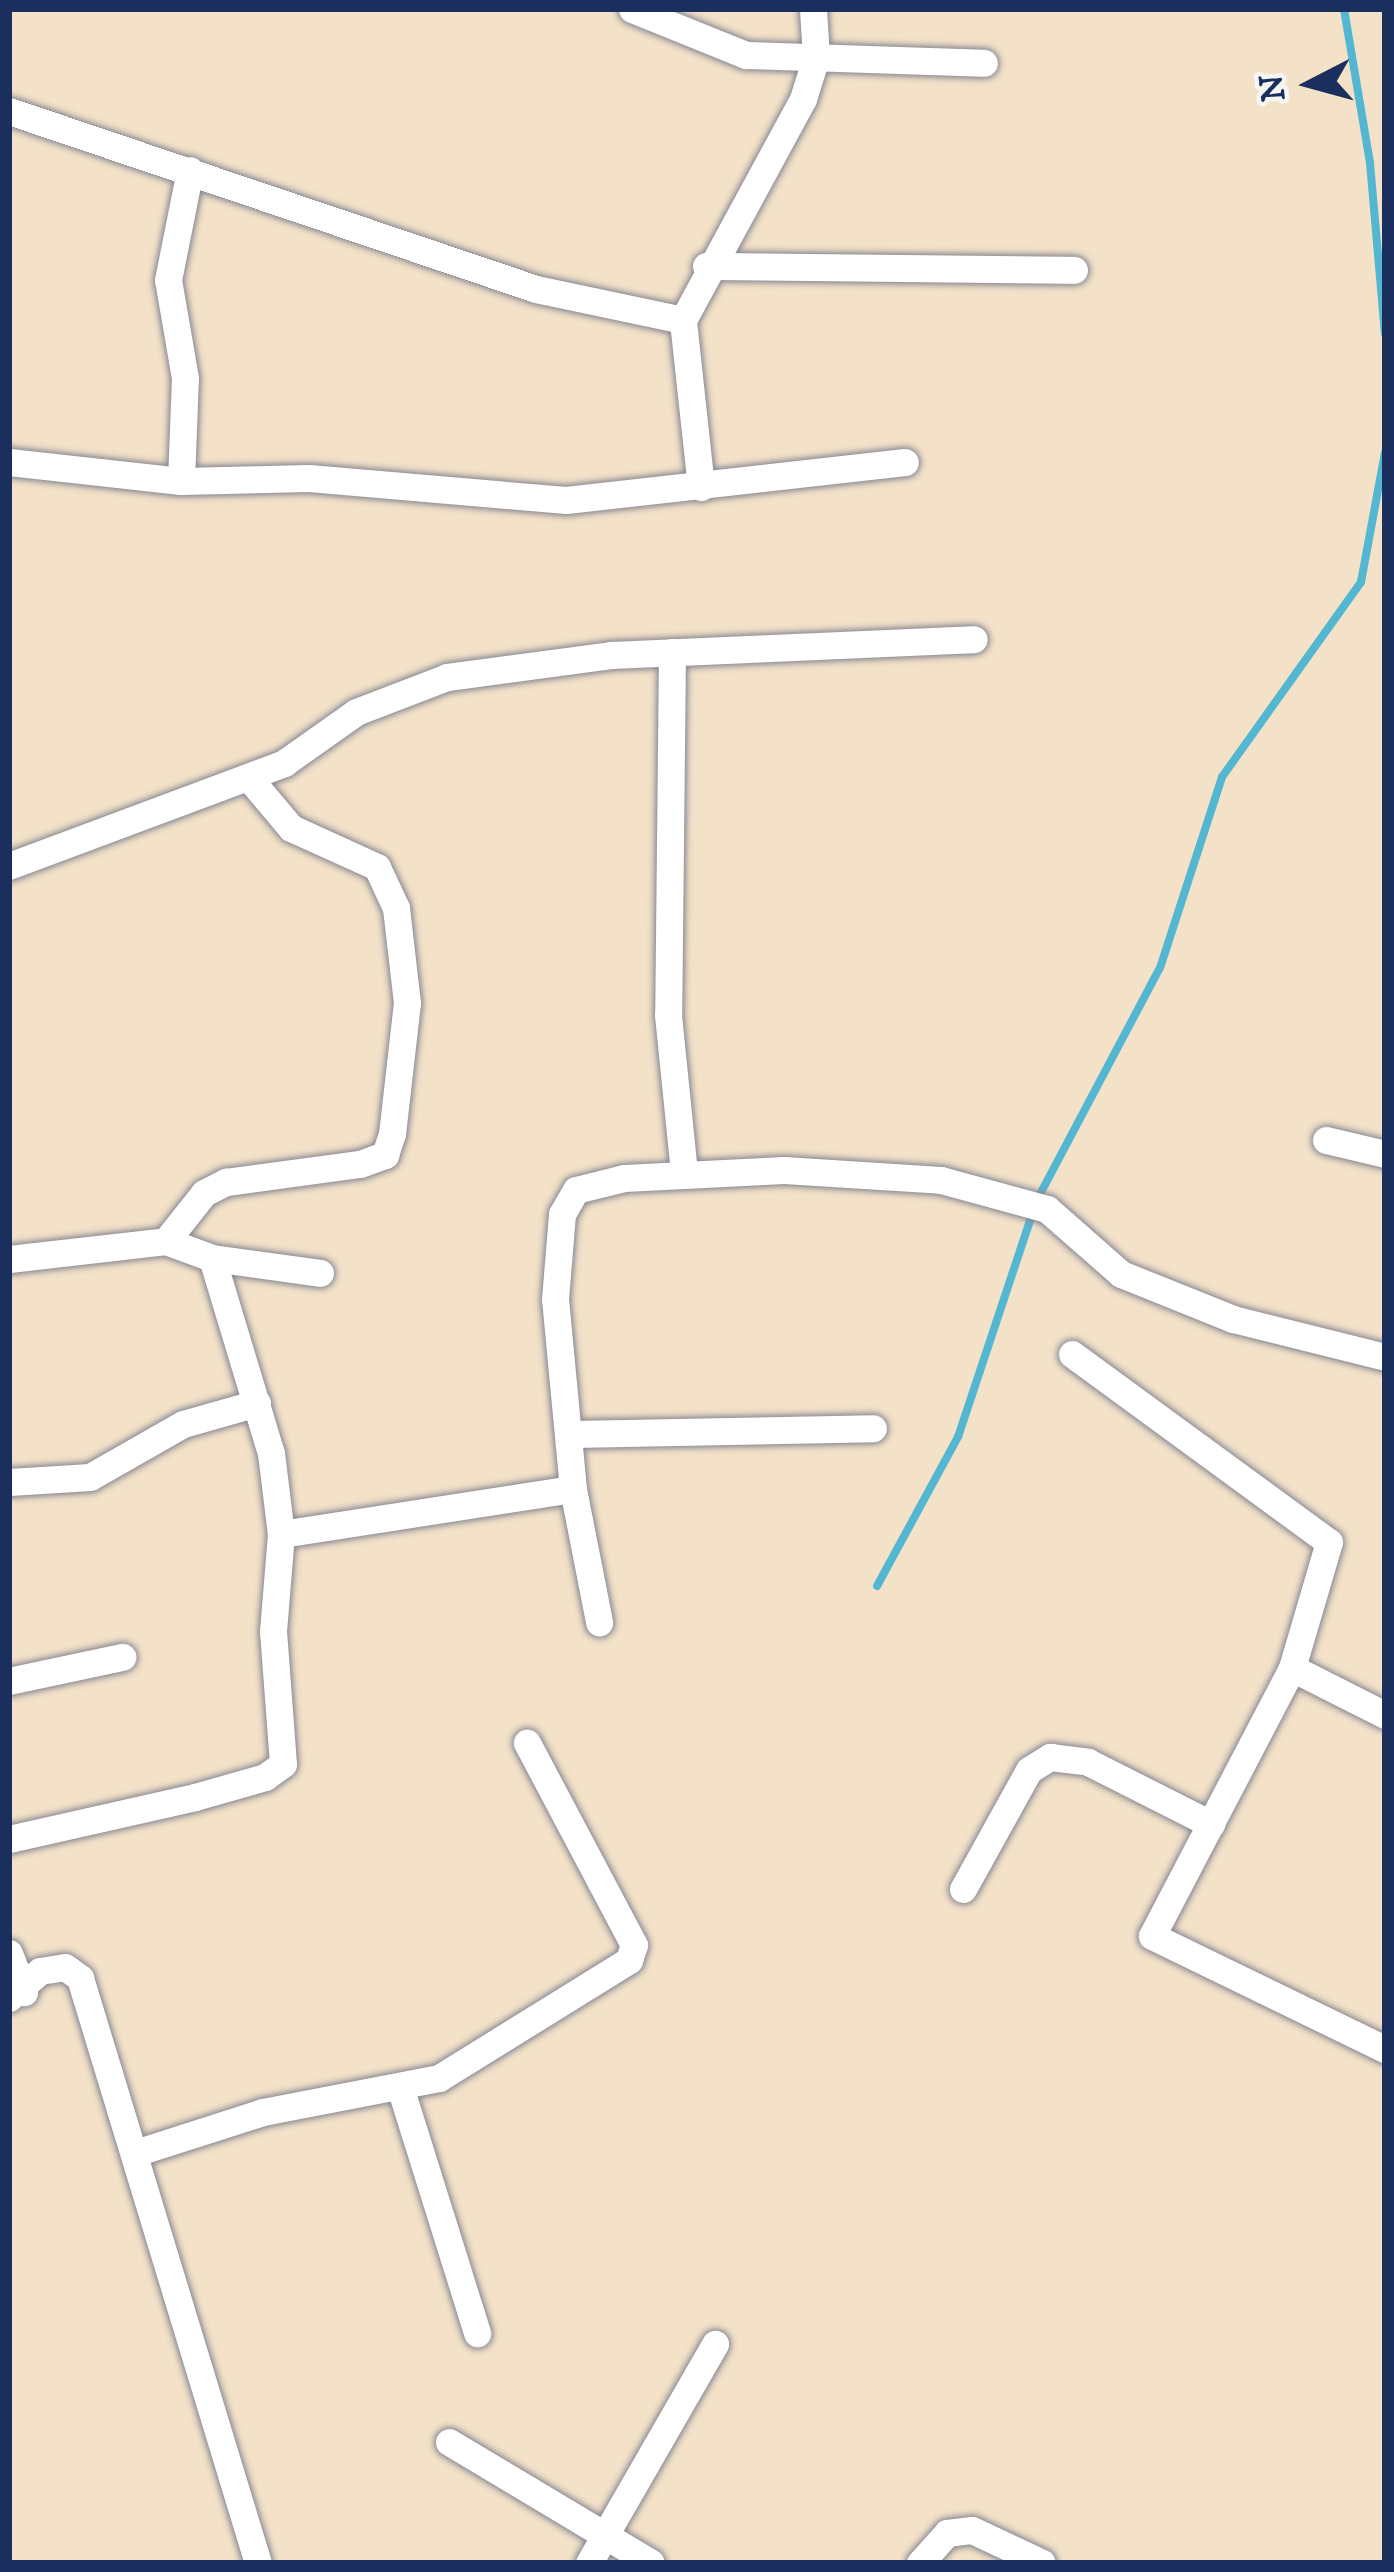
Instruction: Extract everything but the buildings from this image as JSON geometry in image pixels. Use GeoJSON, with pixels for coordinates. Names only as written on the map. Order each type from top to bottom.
{"type":"FeatureCollection","features":[{"type":"Feature","properties":{"kind":"street"},"geometry":{"type":"LineString","coordinates":[[632,9],[746,55],[984,63]]}},
{"type":"Feature","properties":{"kind":"street"},"geometry":{"type":"LineString","coordinates":[[701,487],[683,320],[706,266],[803,99],[816,57],[813,9]]}},
{"type":"Feature","properties":{"kind":"street"},"geometry":{"type":"LineString","coordinates":[[9,111],[536,289],[683,320]]}},
{"type":"Feature","properties":{"kind":"street"},"geometry":{"type":"LineString","coordinates":[[181,482],[185,378],[168,280],[190,170]]}},
{"type":"Feature","properties":{"kind":"street"},"geometry":{"type":"LineString","coordinates":[[706,266],[1074,270]]}},
{"type":"Feature","properties":{"kind":"street"},"geometry":{"type":"LineString","coordinates":[[9,462],[181,482],[309,478],[566,500],[905,462]]}},
{"type":"Feature","properties":{"kind":"street"},"geometry":{"type":"LineString","coordinates":[[9,866],[249,778],[406,688],[517,663],[974,639]]}},
{"type":"Feature","properties":{"kind":"street"},"geometry":{"type":"LineString","coordinates":[[673,652],[668,1015],[683,1172]]}},
{"type":"Feature","properties":{"kind":"street"},"geometry":{"type":"LineString","coordinates":[[166,1240],[215,1187],[360,1164],[385,1155],[392,1134],[407,1003],[396,908],[377,867],[291,828],[249,778]]}},
{"type":"Feature","properties":{"kind":"street"},"geometry":{"type":"LineString","coordinates":[[1326,1140],[1385,1154]]}},
{"type":"Feature","properties":{"kind":"street"},"geometry":{"type":"LineString","coordinates":[[599,1622],[573,1489],[573,1434],[556,1299],[562,1214],[576,1190],[683,1172],[941,1180],[1047,1209],[1121,1274],[1233,1318],[1385,1357]]}},
{"type":"Feature","properties":{"kind":"street"},"geometry":{"type":"LineString","coordinates":[[9,1259],[166,1240],[212,1258],[320,1274]]}},
{"type":"Feature","properties":{"kind":"street"},"geometry":{"type":"LineString","coordinates":[[9,1838],[195,1797],[265,1777],[283,1764],[273,1631],[281,1534],[257,1403],[212,1258]]}},
{"type":"Feature","properties":{"kind":"street"},"geometry":{"type":"LineString","coordinates":[[1072,1354],[1320,1528],[1330,1557],[1292,1668],[1152,1936],[1385,2049]]}},
{"type":"Feature","properties":{"kind":"street"},"geometry":{"type":"LineString","coordinates":[[9,1482],[90,1477],[169,1431],[257,1403]]}},
{"type":"Feature","properties":{"kind":"street"},"geometry":{"type":"LineString","coordinates":[[573,1434],[873,1428]]}},
{"type":"Feature","properties":{"kind":"street"},"geometry":{"type":"LineString","coordinates":[[281,1534],[573,1489]]}},
{"type":"Feature","properties":{"kind":"street"},"geometry":{"type":"LineString","coordinates":[[9,1681],[122,1657]]}},
{"type":"Feature","properties":{"kind":"street"},"geometry":{"type":"LineString","coordinates":[[1292,1668],[1385,1715]]}},
{"type":"Feature","properties":{"kind":"street"},"geometry":{"type":"LineString","coordinates":[[135,2153],[263,2112],[401,2090],[439,2078],[629,1960],[634,1945],[527,1743]]}},
{"type":"Feature","properties":{"kind":"street"},"geometry":{"type":"LineString","coordinates":[[963,1889],[1029,1770],[1050,1757],[1088,1762],[1211,1824]]}},
{"type":"Feature","properties":{"kind":"street"},"geometry":{"type":"LineString","coordinates":[[9,1953],[16,1995]]}},
{"type":"Feature","properties":{"kind":"street"},"geometry":{"type":"LineString","coordinates":[[16,1995],[40,1971],[65,1967],[80,1978],[258,2563]]}},
{"type":"Feature","properties":{"kind":"street"},"geometry":{"type":"LineString","coordinates":[[401,2090],[477,2333]]}},
{"type":"Feature","properties":{"kind":"street"},"geometry":{"type":"LineString","coordinates":[[597,2552],[715,2344]]}},
{"type":"Feature","properties":{"kind":"street"},"geometry":{"type":"LineString","coordinates":[[449,2443],[597,2552],[651,2563]]}},
{"type":"Feature","properties":{"kind":"street"},"geometry":{"type":"LineString","coordinates":[[920,2563],[947,2533],[972,2530],[1042,2563]]}},
{"type":"Feature","properties":{"kind":"waterway"},"geometry":{"type":"LineString","coordinates":[[1344,9],[1370,163],[1385,333]]}},
{"type":"Feature","properties":{"kind":"waterway"},"geometry":{"type":"LineString","coordinates":[[1038,1198],[1160,968],[1222,777],[1361,582],[1385,452]]}},
{"type":"Feature","properties":{"kind":"waterway"},"geometry":{"type":"LineString","coordinates":[[877,1586],[958,1437],[1033,1212]]}}]}
